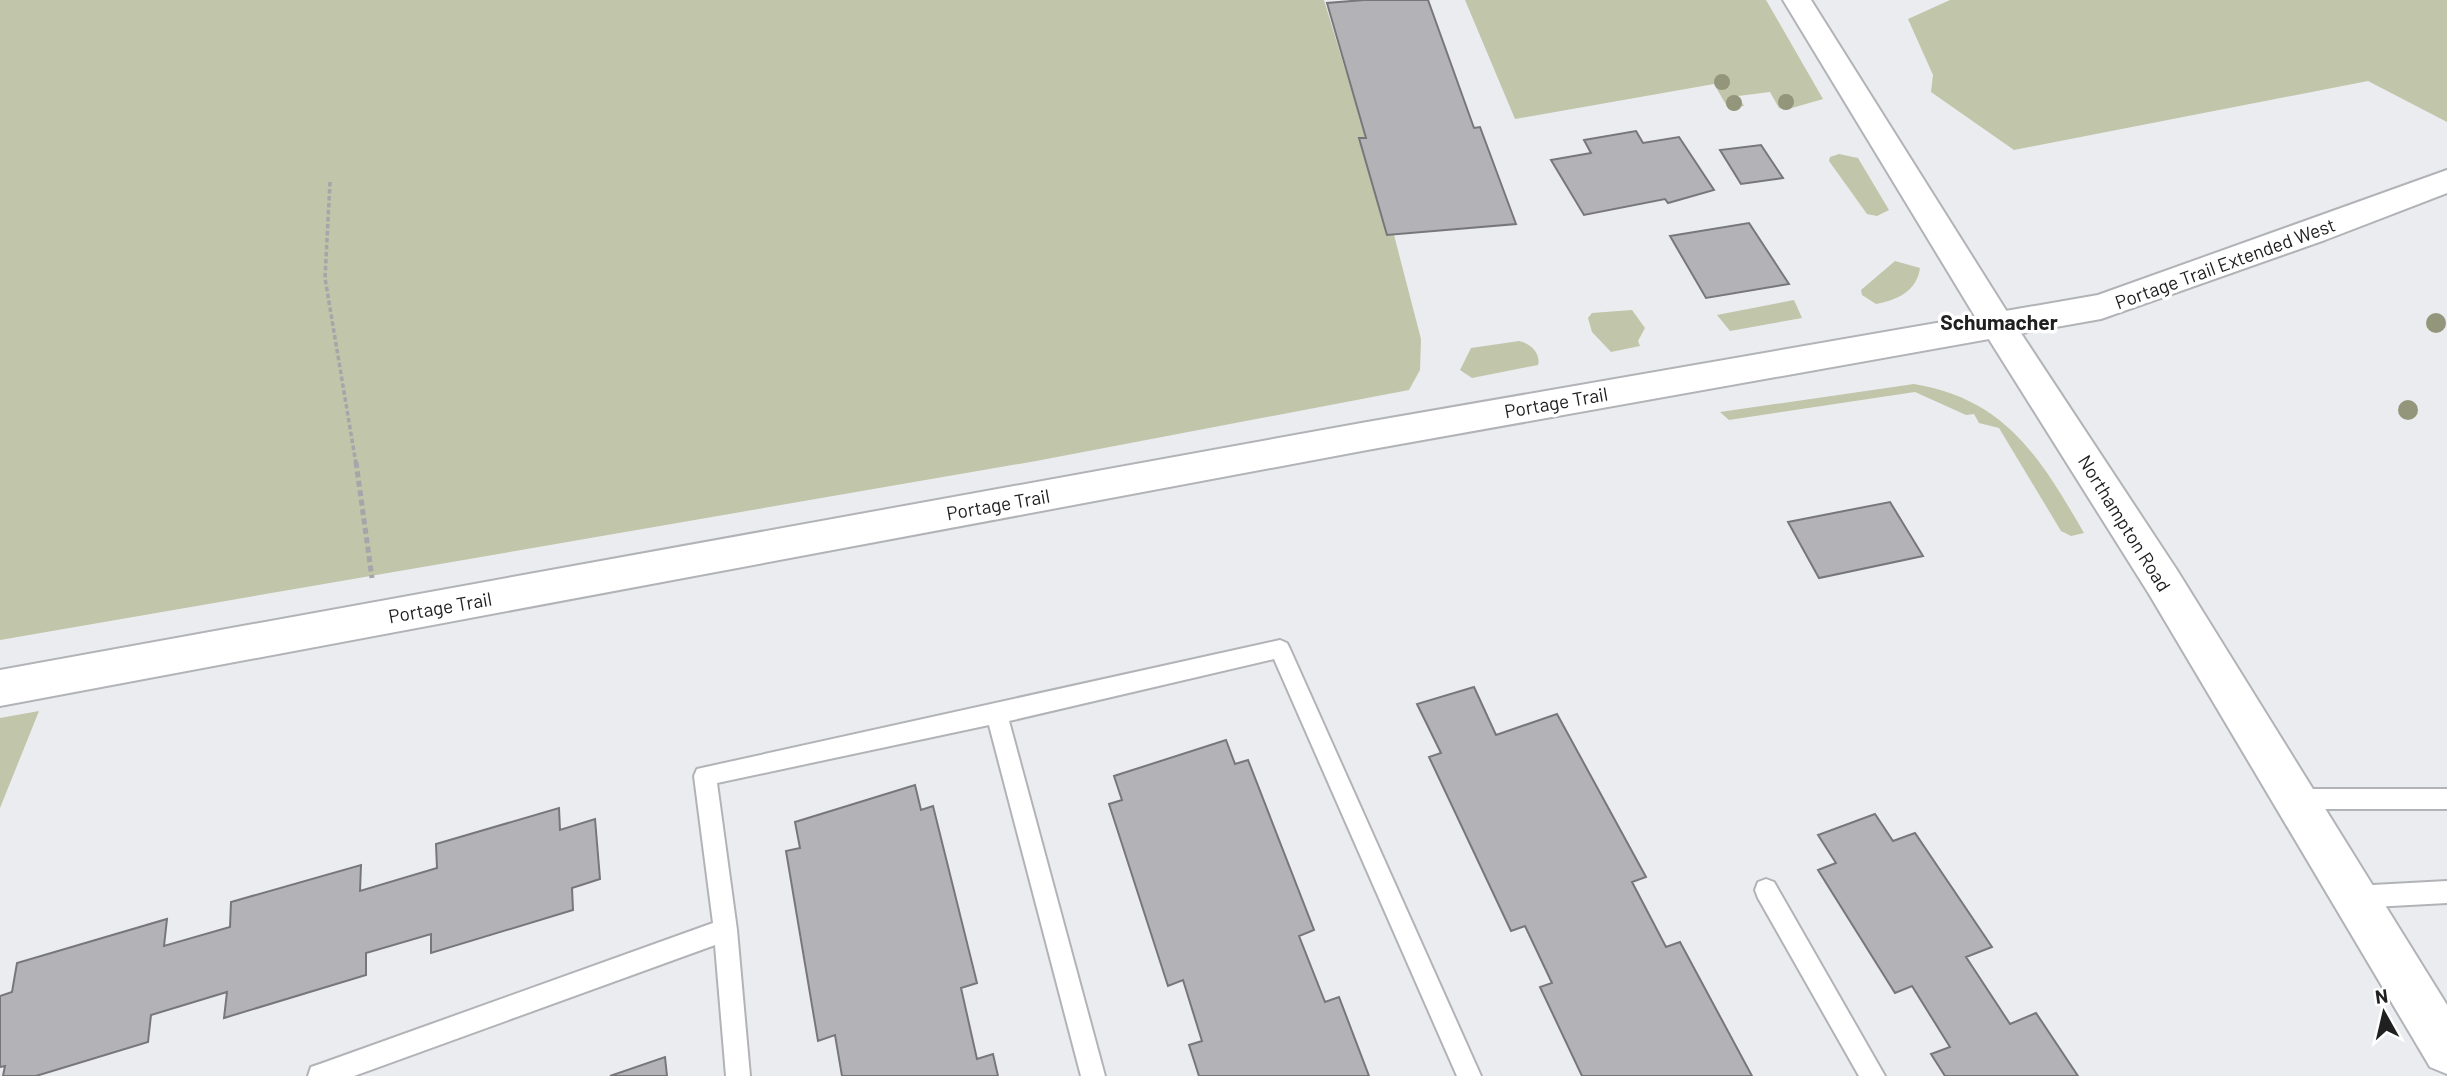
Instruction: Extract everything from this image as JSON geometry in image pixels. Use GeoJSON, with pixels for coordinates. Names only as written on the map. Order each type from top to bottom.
{"type":"FeatureCollection","features":[{"type":"Feature","properties":{"kind":"main road","name":"Northampton Road"},"geometry":{"type":"LineString","coordinates":[[1797,0],[1997,324],[2162,582],[2447,1051]]}},
{"type":"Feature","properties":{"kind":"main road","name":"Portage Trail Extended West"},"geometry":{"type":"LineString","coordinates":[[1997,324],[2101,307],[2314,232],[2447,181]]}},
{"type":"Feature","properties":{"kind":"main road","name":"Portage Trail"},"geometry":{"type":"LineString","coordinates":[[0,688],[1354,439],[1997,324]]}},
{"type":"Feature","properties":{"kind":"lane"},"geometry":{"type":"LineString","coordinates":[[738,1076],[725,930],[705,776],[997,714],[1280,649],[1469,1076]]}},
{"type":"Feature","properties":{"kind":"lane"},"geometry":{"type":"LineString","coordinates":[[997,714],[1093,1076]]}},
{"type":"Feature","properties":{"kind":"lane"},"geometry":{"type":"LineString","coordinates":[[2294,799],[2447,799]]}},
{"type":"Feature","properties":{"kind":"lane"},"geometry":{"type":"LineString","coordinates":[[1766,890],[1873,1076]]}},
{"type":"Feature","properties":{"kind":"lane"},"geometry":{"type":"LineString","coordinates":[[2354,897],[2447,892]]}},
{"type":"Feature","properties":{"kind":"lane"},"geometry":{"type":"LineString","coordinates":[[320,1076],[725,930]]}},
{"type":"Feature","properties":{"kind":"path"},"geometry":{"type":"LineString","coordinates":[[330,181],[325,278],[368,537],[372,583],[367,620]]}},
{"type":"Feature","properties":{"kind":"green space"},"geometry":{"type":"Polygon","coordinates":[[[0,0],[1324,0],[1366,138],[1359,139],[1387,235],[1394,235],[1421,339],[1420,370],[1409,390],[1036,461],[0,640],[0,0]]]}},
{"type":"Feature","properties":{"kind":"green space"},"geometry":{"type":"Polygon","coordinates":[[[1465,0],[1766,0],[1823,99],[1785,110],[1779,108],[1770,92],[1738,96],[1744,106],[1728,108],[1714,84],[1515,119],[1465,0]]]}},
{"type":"Feature","properties":{"kind":"green space"},"geometry":{"type":"Polygon","coordinates":[[[1950,0],[2447,0],[2447,122],[2368,81],[2014,150],[1931,92],[1933,75],[1908,19],[1950,0]]]}},
{"type":"Feature","properties":{"kind":"green space"},"geometry":{"type":"Polygon","coordinates":[[[1839,154],[1858,158],[1889,210],[1877,216],[1867,214],[1829,161],[1830,157],[1839,154]]]}},
{"type":"Feature","properties":{"kind":"green space"},"geometry":{"type":"Polygon","coordinates":[[[1895,261],[1920,268],[1915,283],[1898,297],[1876,304],[1862,295],[1861,290],[1895,261]]]}},
{"type":"Feature","properties":{"kind":"green space"},"geometry":{"type":"Polygon","coordinates":[[[1794,300],[1802,318],[1730,331],[1717,315],[1794,300]]]}},
{"type":"Feature","properties":{"kind":"green space"},"geometry":{"type":"Polygon","coordinates":[[[1632,310],[1645,328],[1638,341],[1640,346],[1611,352],[1592,332],[1588,318],[1592,313],[1632,310]]]}},
{"type":"Feature","properties":{"kind":"green space"},"geometry":{"type":"Polygon","coordinates":[[[1519,341],[1534,350],[1538,365],[1472,378],[1460,370],[1471,348],[1519,341]]]}},
{"type":"Feature","properties":{"kind":"green space"},"geometry":{"type":"Polygon","coordinates":[[[1914,384],[1946,392],[1973,403],[1997,418],[2036,457],[2084,533],[2071,536],[2061,531],[1999,428],[1979,423],[1974,414],[1966,415],[1915,392],[1729,420],[1720,412],[1914,384]]]}},
{"type":"Feature","properties":{"kind":"green space"},"geometry":{"type":"Polygon","coordinates":[[[39,711],[0,808],[0,718],[39,711]]]}},
{"type":"Feature","properties":{"kind":"building"},"geometry":{"type":"Polygon","coordinates":[[[1428,0],[1474,128],[1480,127],[1516,224],[1387,235],[1359,138],[1366,138],[1327,3],[1428,0]]]}},
{"type":"Feature","properties":{"kind":"building"},"geometry":{"type":"Polygon","coordinates":[[[1636,131],[1643,143],[1679,137],[1714,190],[1668,203],[1665,199],[1584,215],[1551,160],[1591,153],[1584,140],[1636,131]]]}},
{"type":"Feature","properties":{"kind":"building"},"geometry":{"type":"Polygon","coordinates":[[[1761,145],[1783,178],[1741,184],[1720,150],[1761,145]]]}},
{"type":"Feature","properties":{"kind":"building"},"geometry":{"type":"Polygon","coordinates":[[[1749,223],[1789,284],[1706,298],[1670,236],[1749,223]]]}},
{"type":"Feature","properties":{"kind":"building"},"geometry":{"type":"Polygon","coordinates":[[[1890,502],[1923,556],[1819,578],[1788,522],[1890,502]]]}},
{"type":"Feature","properties":{"kind":"building"},"geometry":{"type":"Polygon","coordinates":[[[1474,687],[1496,735],[1557,714],[1646,877],[1632,882],[1666,947],[1680,942],[1752,1076],[1582,1076],[1540,987],[1552,983],[1525,926],[1511,931],[1429,757],[1441,753],[1417,704],[1474,687]]]}},
{"type":"Feature","properties":{"kind":"building"},"geometry":{"type":"Polygon","coordinates":[[[1226,740],[1235,764],[1248,760],[1314,930],[1299,936],[1325,1002],[1339,997],[1369,1076],[1199,1076],[1189,1045],[1202,1041],[1183,980],[1168,986],[1109,804],[1122,800],[1114,776],[1226,740]]]}},
{"type":"Feature","properties":{"kind":"building"},"geometry":{"type":"Polygon","coordinates":[[[915,785],[921,810],[933,806],[977,983],[961,988],[977,1059],[993,1054],[998,1076],[842,1076],[835,1035],[818,1041],[786,851],[800,848],[795,822],[915,785]]]}},
{"type":"Feature","properties":{"kind":"building"},"geometry":{"type":"Polygon","coordinates":[[[559,808],[560,830],[595,819],[600,879],[572,888],[573,910],[431,953],[431,934],[366,953],[366,975],[224,1018],[227,992],[151,1015],[148,1042],[36,1076],[3,1076],[5,1066],[0,1067],[0,996],[12,992],[17,963],[167,919],[164,946],[230,927],[231,902],[361,865],[360,891],[437,868],[436,844],[559,808]]]}},
{"type":"Feature","properties":{"kind":"building"},"geometry":{"type":"Polygon","coordinates":[[[1875,814],[1893,841],[1915,833],[1992,947],[1966,957],[2010,1024],[2036,1013],[2078,1076],[1945,1076],[1931,1054],[1950,1047],[1912,986],[1895,993],[1818,870],[1836,863],[1818,835],[1875,814]]]}},
{"type":"Feature","properties":{"kind":"building"},"geometry":{"type":"Polygon","coordinates":[[[665,1057],[667,1076],[610,1076],[665,1057]]]}},
{"type":"Feature","properties":{"kind":"district","name":"Schumacher"},"geometry":{"type":"Point","coordinates":[1999,321]}}]}
